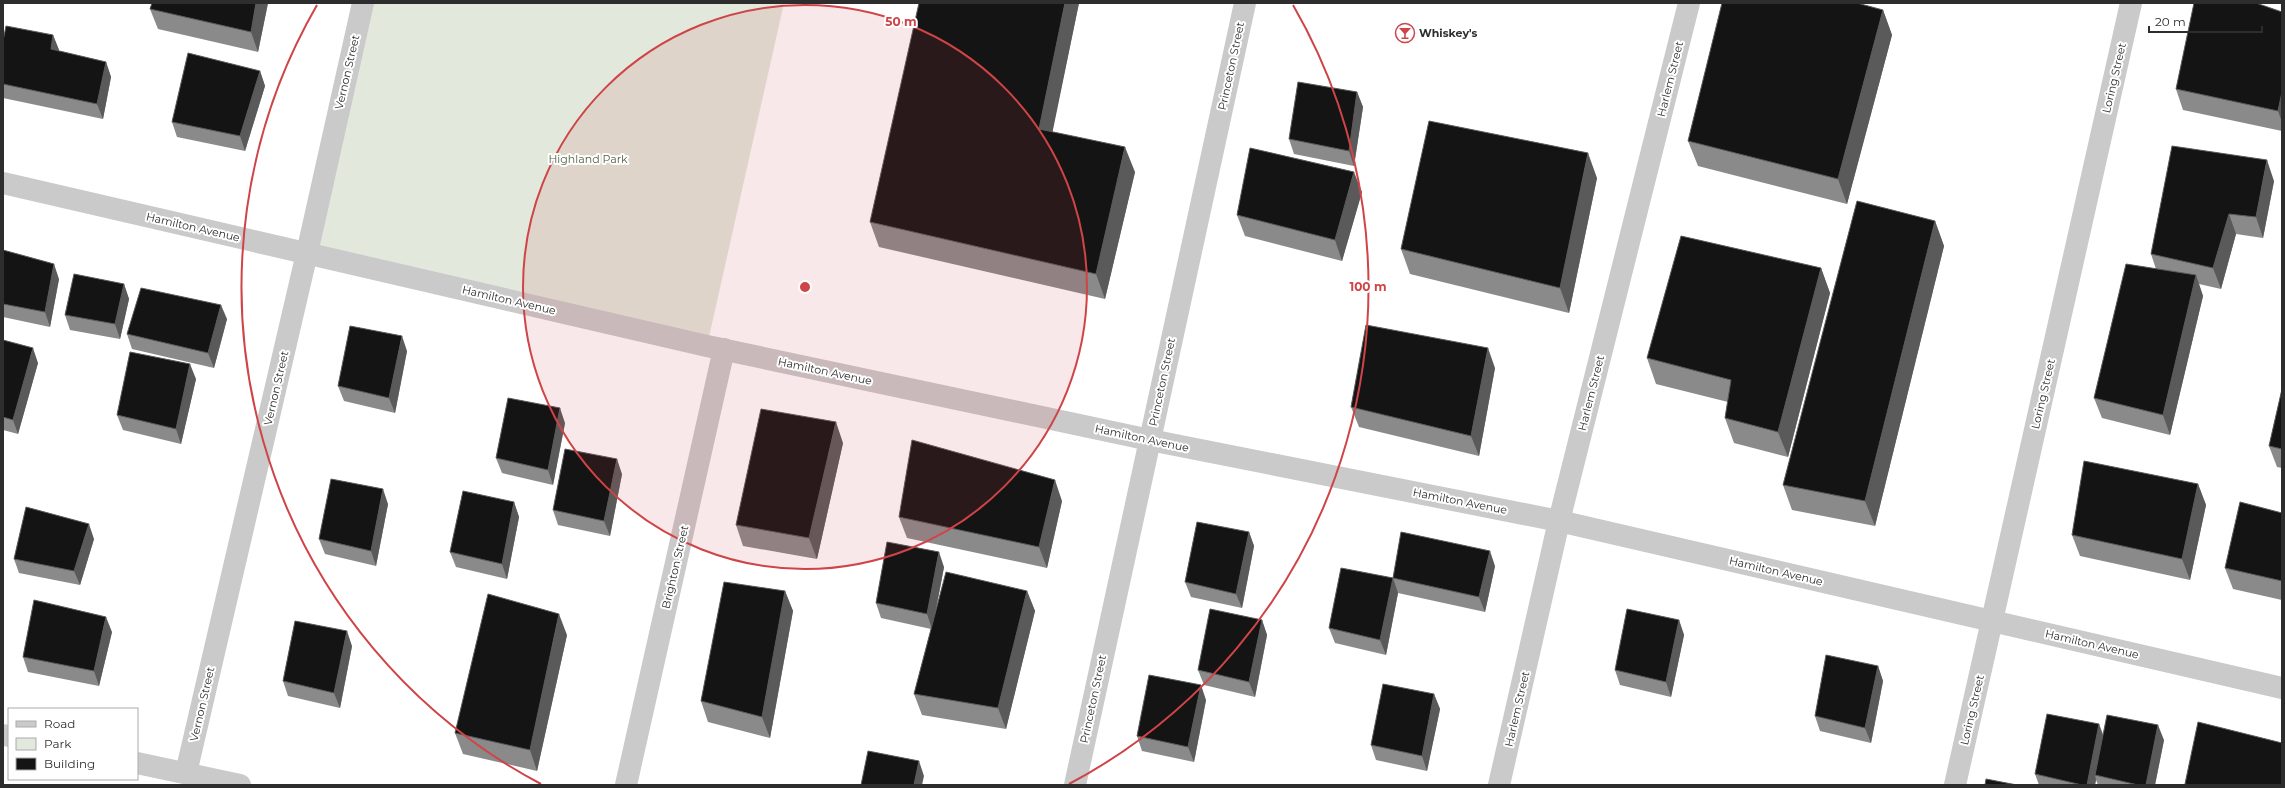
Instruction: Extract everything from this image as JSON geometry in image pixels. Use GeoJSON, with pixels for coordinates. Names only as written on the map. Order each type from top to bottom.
{"type":"FeatureCollection","features":[{"type":"Feature","properties":{"kind":"street","name":"Vernon Street"},"geometry":{"type":"LineString","coordinates":[[186,773],[307,253],[363,3]]}},
{"type":"Feature","properties":{"kind":"street","name":"Princeton Street"},"geometry":{"type":"LineString","coordinates":[[1075,785],[1245,3]]}},
{"type":"Feature","properties":{"kind":"street","name":"Harlem Street"},"geometry":{"type":"LineString","coordinates":[[1499,785],[1559,521],[1689,3]]}},
{"type":"Feature","properties":{"kind":"street","name":"Loring Street"},"geometry":{"type":"LineString","coordinates":[[1955,785],[2131,3]]}},
{"type":"Feature","properties":{"kind":"street","name":"Hamilton Avenue"},"geometry":{"type":"LineString","coordinates":[[3,183],[724,349],[1150,440],[1559,521],[2282,688]]}},
{"type":"Feature","properties":{"kind":"street","name":"Brighton Street"},"geometry":{"type":"LineString","coordinates":[[626,785],[724,349]]}},
{"type":"Feature","properties":{"kind":"street"},"geometry":{"type":"LineString","coordinates":[[138,763],[240,785]]}},
{"type":"Feature","properties":{"kind":"green space","name":"Highland Park"},"geometry":{"type":"Polygon","coordinates":[[[365,3],[784,3],[707,346],[307,253],[365,3]]]}},
{"type":"Feature","properties":{"kind":"building"},"geometry":{"type":"Polygon","coordinates":[[[152,3],[256,3],[251,32],[150,9],[152,3]]]}},
{"type":"Feature","properties":{"kind":"building"},"geometry":{"type":"Polygon","coordinates":[[[919,3],[1065,3],[1039,129],[1125,147],[1096,274],[870,222],[919,3]]]}},
{"type":"Feature","properties":{"kind":"building"},"geometry":{"type":"Polygon","coordinates":[[[1722,3],[1857,3],[1883,10],[1838,179],[1688,141],[1722,3]]]}},
{"type":"Feature","properties":{"kind":"building"},"geometry":{"type":"Polygon","coordinates":[[[2194,3],[2256,3],[2282,12],[2282,92],[2278,111],[2176,89],[2194,3]]]}},
{"type":"Feature","properties":{"kind":"building"},"geometry":{"type":"Polygon","coordinates":[[[6,26],[53,35],[51,49],[106,62],[97,104],[3,84],[3,41],[6,26]]]}},
{"type":"Feature","properties":{"kind":"building"},"geometry":{"type":"Polygon","coordinates":[[[188,53],[260,71],[240,136],[172,122],[188,53]]]}},
{"type":"Feature","properties":{"kind":"building"},"geometry":{"type":"Polygon","coordinates":[[[1298,82],[1357,92],[1349,151],[1289,139],[1298,82]]]}},
{"type":"Feature","properties":{"kind":"building"},"geometry":{"type":"Polygon","coordinates":[[[1429,121],[1588,153],[1560,288],[1401,249],[1429,121]]]}},
{"type":"Feature","properties":{"kind":"building"},"geometry":{"type":"Polygon","coordinates":[[[2172,146],[2267,160],[2256,217],[2229,214],[2213,268],[2151,254],[2172,146]]]}},
{"type":"Feature","properties":{"kind":"building"},"geometry":{"type":"Polygon","coordinates":[[[1250,148],[1354,172],[1335,240],[1237,215],[1250,148]]]}},
{"type":"Feature","properties":{"kind":"building"},"geometry":{"type":"Polygon","coordinates":[[[1857,201],[1935,221],[1865,501],[1783,485],[1857,201]]]}},
{"type":"Feature","properties":{"kind":"building"},"geometry":{"type":"Polygon","coordinates":[[[1681,236],[1821,268],[1778,432],[1725,418],[1731,380],[1647,358],[1681,236]]]}},
{"type":"Feature","properties":{"kind":"building"},"geometry":{"type":"Polygon","coordinates":[[[3,250],[54,264],[45,312],[3,304],[3,250]]]}},
{"type":"Feature","properties":{"kind":"building"},"geometry":{"type":"Polygon","coordinates":[[[2126,264],[2196,275],[2163,415],[2094,398],[2126,264]]]}},
{"type":"Feature","properties":{"kind":"building"},"geometry":{"type":"Polygon","coordinates":[[[74,274],[124,284],[115,324],[65,315],[74,274]]]}},
{"type":"Feature","properties":{"kind":"building"},"geometry":{"type":"Polygon","coordinates":[[[141,288],[221,305],[208,353],[127,334],[141,288]]]}},
{"type":"Feature","properties":{"kind":"building"},"geometry":{"type":"Polygon","coordinates":[[[1366,325],[1488,348],[1471,436],[1351,407],[1366,325]]]}},
{"type":"Feature","properties":{"kind":"building"},"geometry":{"type":"Polygon","coordinates":[[[350,326],[402,336],[389,398],[338,386],[350,326]]]}},
{"type":"Feature","properties":{"kind":"building"},"geometry":{"type":"Polygon","coordinates":[[[3,340],[33,348],[13,420],[3,417],[3,340]]]}},
{"type":"Feature","properties":{"kind":"building"},"geometry":{"type":"Polygon","coordinates":[[[130,352],[190,364],[176,429],[117,415],[130,352]]]}},
{"type":"Feature","properties":{"kind":"building"},"geometry":{"type":"Polygon","coordinates":[[[2282,389],[2282,449],[2269,446],[2282,389]]]}},
{"type":"Feature","properties":{"kind":"building"},"geometry":{"type":"Polygon","coordinates":[[[508,398],[560,408],[548,470],[496,458],[508,398]]]}},
{"type":"Feature","properties":{"kind":"building"},"geometry":{"type":"Polygon","coordinates":[[[761,409],[836,422],[809,538],[736,525],[761,409]]]}},
{"type":"Feature","properties":{"kind":"building"},"geometry":{"type":"Polygon","coordinates":[[[912,440],[1055,480],[1039,547],[899,517],[912,440]]]}},
{"type":"Feature","properties":{"kind":"building"},"geometry":{"type":"Polygon","coordinates":[[[565,449],[617,459],[604,521],[553,510],[565,449]]]}},
{"type":"Feature","properties":{"kind":"building"},"geometry":{"type":"Polygon","coordinates":[[[2084,461],[2198,484],[2182,559],[2072,535],[2084,461]]]}},
{"type":"Feature","properties":{"kind":"building"},"geometry":{"type":"Polygon","coordinates":[[[331,479],[383,489],[371,551],[319,539],[331,479]]]}},
{"type":"Feature","properties":{"kind":"building"},"geometry":{"type":"Polygon","coordinates":[[[463,491],[514,502],[502,564],[450,552],[463,491]]]}},
{"type":"Feature","properties":{"kind":"building"},"geometry":{"type":"Polygon","coordinates":[[[2240,502],[2282,513],[2282,581],[2225,568],[2240,502]]]}},
{"type":"Feature","properties":{"kind":"building"},"geometry":{"type":"Polygon","coordinates":[[[26,507],[89,524],[74,571],[14,559],[26,507]]]}},
{"type":"Feature","properties":{"kind":"building"},"geometry":{"type":"Polygon","coordinates":[[[1197,522],[1249,532],[1236,594],[1185,582],[1197,522]]]}},
{"type":"Feature","properties":{"kind":"building"},"geometry":{"type":"Polygon","coordinates":[[[1401,532],[1490,551],[1479,597],[1393,578],[1401,532]]]}},
{"type":"Feature","properties":{"kind":"building"},"geometry":{"type":"Polygon","coordinates":[[[887,542],[939,552],[927,614],[876,603],[887,542]]]}},
{"type":"Feature","properties":{"kind":"building"},"geometry":{"type":"Polygon","coordinates":[[[1341,568],[1393,578],[1380,640],[1329,628],[1341,568]]]}},
{"type":"Feature","properties":{"kind":"building"},"geometry":{"type":"Polygon","coordinates":[[[946,572],[1027,591],[998,708],[914,694],[946,572]]]}},
{"type":"Feature","properties":{"kind":"building"},"geometry":{"type":"Polygon","coordinates":[[[724,582],[785,591],[762,717],[701,701],[724,582]]]}},
{"type":"Feature","properties":{"kind":"building"},"geometry":{"type":"Polygon","coordinates":[[[488,594],[559,614],[530,750],[455,733],[488,594]]]}},
{"type":"Feature","properties":{"kind":"building"},"geometry":{"type":"Polygon","coordinates":[[[34,600],[106,617],[94,671],[23,657],[34,600]]]}},
{"type":"Feature","properties":{"kind":"building"},"geometry":{"type":"Polygon","coordinates":[[[1210,609],[1262,620],[1249,682],[1198,670],[1210,609]]]}},
{"type":"Feature","properties":{"kind":"building"},"geometry":{"type":"Polygon","coordinates":[[[1627,609],[1679,620],[1666,682],[1615,670],[1627,609]]]}},
{"type":"Feature","properties":{"kind":"building"},"geometry":{"type":"Polygon","coordinates":[[[295,621],[347,631],[334,693],[283,681],[295,621]]]}},
{"type":"Feature","properties":{"kind":"building"},"geometry":{"type":"Polygon","coordinates":[[[1826,655],[1878,666],[1865,728],[1815,716],[1826,655]]]}},
{"type":"Feature","properties":{"kind":"building"},"geometry":{"type":"Polygon","coordinates":[[[1149,675],[1201,685],[1188,747],[1137,736],[1149,675]]]}},
{"type":"Feature","properties":{"kind":"building"},"geometry":{"type":"Polygon","coordinates":[[[1383,684],[1434,694],[1422,756],[1371,745],[1383,684]]]}},
{"type":"Feature","properties":{"kind":"building"},"geometry":{"type":"Polygon","coordinates":[[[2047,714],[2099,724],[2087,785],[2035,774],[2047,714]]]}},
{"type":"Feature","properties":{"kind":"building"},"geometry":{"type":"Polygon","coordinates":[[[2107,715],[2158,725],[2146,785],[2138,785],[2095,775],[2107,715]]]}},
{"type":"Feature","properties":{"kind":"building"},"geometry":{"type":"Polygon","coordinates":[[[2198,722],[2282,743],[2282,785],[2185,784],[2198,722]]]}},
{"type":"Feature","properties":{"kind":"building"},"geometry":{"type":"Polygon","coordinates":[[[868,751],[919,761],[914,785],[861,785],[868,751]]]}},
{"type":"Feature","properties":{"kind":"building"},"geometry":{"type":"Polygon","coordinates":[[[1986,779],[2017,785],[1985,785],[1986,779]]]}},
{"type":"Feature","properties":{"kind":"place","name":"Whiskey's"},"geometry":{"type":"Point","coordinates":[1405,33]}}]}
